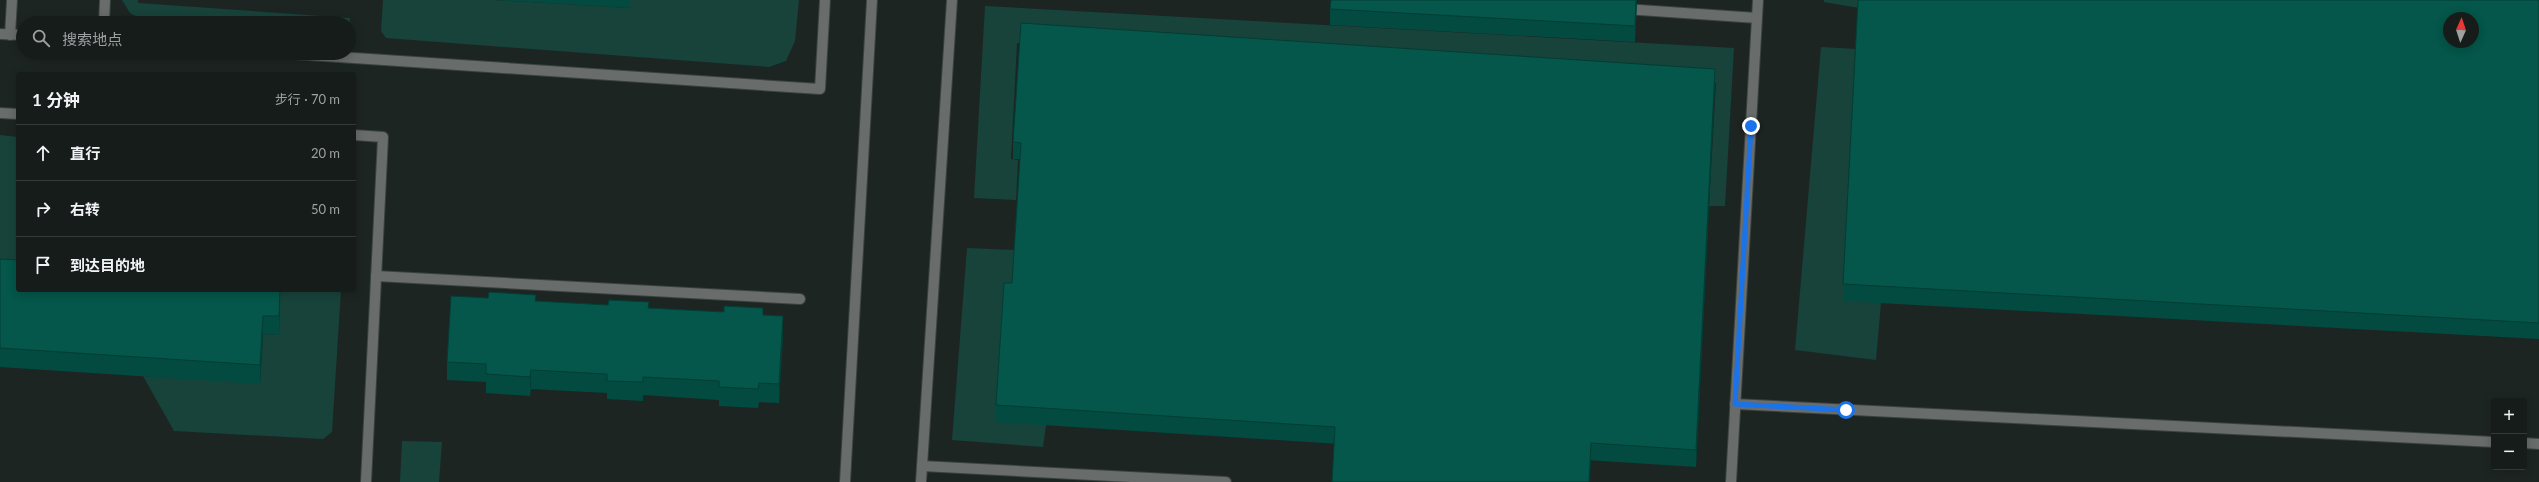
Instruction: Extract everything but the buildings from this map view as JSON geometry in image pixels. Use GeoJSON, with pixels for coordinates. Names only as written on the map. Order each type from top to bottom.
{"type":"FeatureCollection","features":[{"type":"Feature","properties":{"kind":"street"},"geometry":{"type":"LineString","coordinates":[[10,35],[12,0]]}},
{"type":"Feature","properties":{"kind":"street"},"geometry":{"type":"LineString","coordinates":[[104,16],[105,0]]}},
{"type":"Feature","properties":{"kind":"street"},"geometry":{"type":"LineString","coordinates":[[356,58],[820,89],[825,0]]}},
{"type":"Feature","properties":{"kind":"street"},"geometry":{"type":"LineString","coordinates":[[845,482],[872,0]]}},
{"type":"Feature","properties":{"kind":"street"},"geometry":{"type":"LineString","coordinates":[[921,482],[952,0]]}},
{"type":"Feature","properties":{"kind":"street"},"geometry":{"type":"LineString","coordinates":[[1731,482],[1758,0]]}},
{"type":"Feature","properties":{"kind":"street"},"geometry":{"type":"LineString","coordinates":[[1613,9],[1757,18]]}},
{"type":"Feature","properties":{"kind":"street"},"geometry":{"type":"LineString","coordinates":[[0,34],[16,35]]}},
{"type":"Feature","properties":{"kind":"street"},"geometry":{"type":"LineString","coordinates":[[0,113],[16,114]]}},
{"type":"Feature","properties":{"kind":"street"},"geometry":{"type":"LineString","coordinates":[[356,135],[383,137],[366,482]]}},
{"type":"Feature","properties":{"kind":"street"},"geometry":{"type":"LineString","coordinates":[[376,276],[800,299]]}},
{"type":"Feature","properties":{"kind":"street"},"geometry":{"type":"LineString","coordinates":[[1735,404],[2491,442]]}},
{"type":"Feature","properties":{"kind":"street"},"geometry":{"type":"LineString","coordinates":[[2527,443],[2539,444]]}},
{"type":"Feature","properties":{"kind":"street"},"geometry":{"type":"LineString","coordinates":[[922,466],[1226,482]]}},
{"type":"Feature","properties":{"kind":"green space"},"geometry":{"type":"Polygon","coordinates":[[[122,0],[138,0],[138,3],[322,16],[136,16],[130,13],[122,0]]]}},
{"type":"Feature","properties":{"kind":"green space"},"geometry":{"type":"Polygon","coordinates":[[[383,0],[494,0],[630,8],[630,0],[799,0],[795,41],[786,61],[769,67],[386,38],[381,31],[383,0]]]}},
{"type":"Feature","properties":{"kind":"green space"},"geometry":{"type":"Polygon","coordinates":[[[1824,0],[1859,0],[1859,8],[1824,2],[1824,0]]]}},
{"type":"Feature","properties":{"kind":"green space"},"geometry":{"type":"Polygon","coordinates":[[[985,6],[1734,48],[1725,206],[1709,206],[1716,83],[1017,43],[1011,159],[1018,160],[1016,200],[974,198],[985,6]]]}},
{"type":"Feature","properties":{"kind":"green space"},"geometry":{"type":"Polygon","coordinates":[[[1821,47],[1857,49],[1881,303],[1876,360],[1795,350],[1821,47]]]}},
{"type":"Feature","properties":{"kind":"green space"},"geometry":{"type":"Polygon","coordinates":[[[0,135],[16,137],[16,279],[0,278],[0,135]]]}},
{"type":"Feature","properties":{"kind":"green space"},"geometry":{"type":"Polygon","coordinates":[[[967,248],[1015,250],[1046,425],[1043,447],[952,440],[967,248]]]}},
{"type":"Feature","properties":{"kind":"green space"},"geometry":{"type":"Polygon","coordinates":[[[194,292],[341,292],[332,432],[323,439],[174,431],[143,376],[260,383],[263,334],[279,335],[194,292]]]}},
{"type":"Feature","properties":{"kind":"green space"},"geometry":{"type":"Polygon","coordinates":[[[402,441],[442,442],[439,482],[400,482],[402,441]]]}},
{"type":"Feature","properties":{"kind":"route"},"geometry":{"type":"LineString","coordinates":[[1751,126],[1735,404],[1846,410]]}}]}
